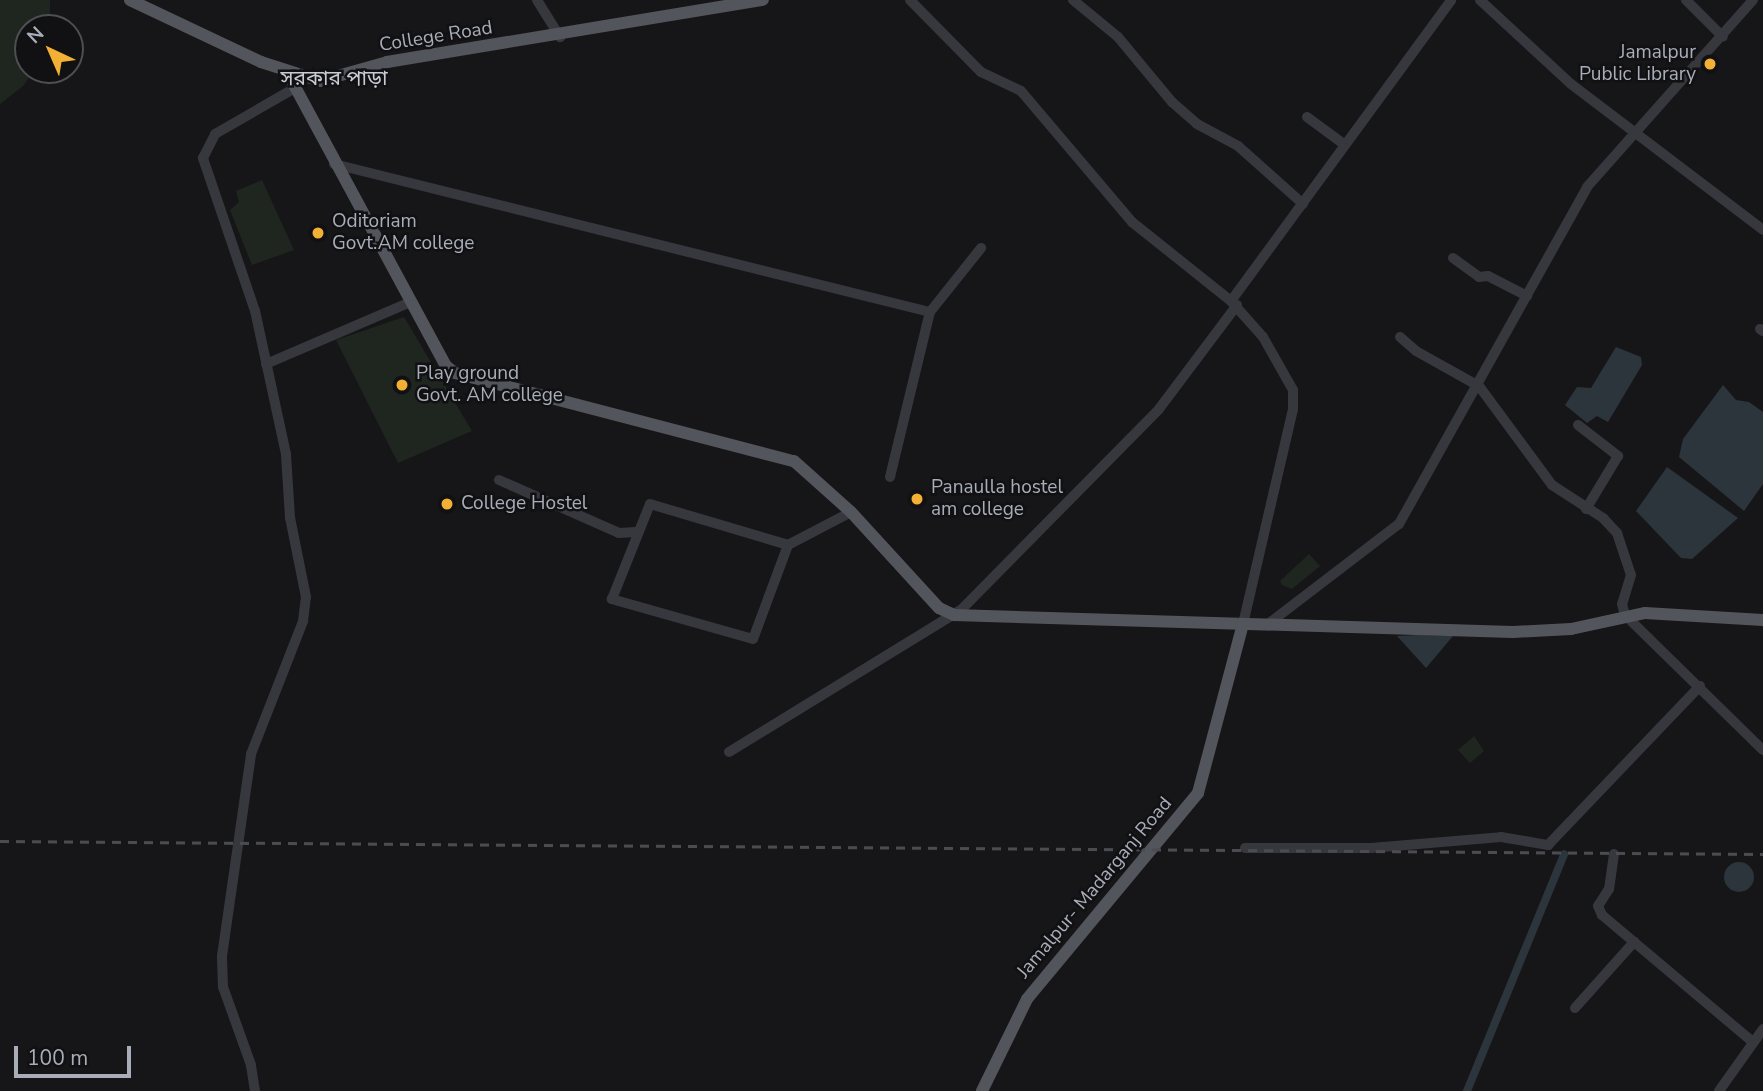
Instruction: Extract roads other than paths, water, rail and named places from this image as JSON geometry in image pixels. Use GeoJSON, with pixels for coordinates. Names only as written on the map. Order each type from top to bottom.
{"type":"FeatureCollection","features":[{"type":"Feature","properties":{"kind":"main road","name":"College Road"},"geometry":{"type":"LineString","coordinates":[[130,0],[287,72],[320,81],[387,62],[560,37],[763,0]]}},
{"type":"Feature","properties":{"kind":"main road"},"geometry":{"type":"LineString","coordinates":[[287,72],[408,303],[446,366],[455,373],[794,461],[808,469],[851,512],[939,608],[954,615],[1513,632],[1600,625],[1625,615],[1703,613],[1763,620]]}},
{"type":"Feature","properties":{"kind":"main road","name":"Jamalpur- Madarganj Road"},"geometry":{"type":"LineString","coordinates":[[982,1091],[1027,999],[1198,793],[1243,624]]}},
{"type":"Feature","properties":{"kind":"street"},"geometry":{"type":"LineString","coordinates":[[537,0],[560,37]]}},
{"type":"Feature","properties":{"kind":"street"},"geometry":{"type":"LineString","coordinates":[[910,0],[981,72],[1021,91],[1132,222],[1234,303],[1279,361],[1293,390],[1293,409],[1243,624]]}},
{"type":"Feature","properties":{"kind":"street"},"geometry":{"type":"LineString","coordinates":[[1073,0],[1118,37],[1172,102],[1197,124],[1238,146],[1303,204]]}},
{"type":"Feature","properties":{"kind":"street"},"geometry":{"type":"LineString","coordinates":[[729,752],[942,618],[954,615],[1159,409],[1451,0]]}},
{"type":"Feature","properties":{"kind":"street"},"geometry":{"type":"LineString","coordinates":[[1480,0],[1632,133],[1763,230]]}},
{"type":"Feature","properties":{"kind":"street"},"geometry":{"type":"LineString","coordinates":[[1686,0],[1723,37]]}},
{"type":"Feature","properties":{"kind":"street"},"geometry":{"type":"LineString","coordinates":[[1268,624],[1399,524],[1479,386],[1587,187],[1632,133],[1723,37],[1754,0]]}},
{"type":"Feature","properties":{"kind":"street"},"geometry":{"type":"LineString","coordinates":[[254,1091],[251,1065],[235,1030],[223,986],[222,956],[251,754],[306,609],[290,518],[286,454],[266,364],[245,275],[204,159],[215,134],[295,88]]}},
{"type":"Feature","properties":{"kind":"street"},"geometry":{"type":"LineString","coordinates":[[1307,117],[1345,145]]}},
{"type":"Feature","properties":{"kind":"street"},"geometry":{"type":"LineString","coordinates":[[334,164],[930,312]]}},
{"type":"Feature","properties":{"kind":"street"},"geometry":{"type":"LineString","coordinates":[[890,477],[930,312],[981,248]]}},
{"type":"Feature","properties":{"kind":"street"},"geometry":{"type":"LineString","coordinates":[[1453,258],[1479,277],[1488,276],[1527,296]]}},
{"type":"Feature","properties":{"kind":"street"},"geometry":{"type":"LineString","coordinates":[[266,364],[408,303]]}},
{"type":"Feature","properties":{"kind":"street"},"geometry":{"type":"LineString","coordinates":[[1400,337],[1416,351],[1479,386],[1552,485],[1586,509],[1603,517],[1617,533],[1631,575],[1622,604],[1625,615],[1763,750]]}},
{"type":"Feature","properties":{"kind":"street"},"geometry":{"type":"LineString","coordinates":[[1578,425],[1618,456],[1586,509]]}},
{"type":"Feature","properties":{"kind":"street"},"geometry":{"type":"LineString","coordinates":[[499,480],[619,533],[636,532]]}},
{"type":"Feature","properties":{"kind":"street"},"geometry":{"type":"LineString","coordinates":[[788,545],[650,503],[629,549],[612,599],[752,639],[788,545],[851,512]]}},
{"type":"Feature","properties":{"kind":"street"},"geometry":{"type":"LineString","coordinates":[[619,533],[629,549]]}},
{"type":"Feature","properties":{"kind":"street"},"geometry":{"type":"LineString","coordinates":[[1245,848],[1371,848],[1501,837],[1548,845],[1700,686]]}},
{"type":"Feature","properties":{"kind":"street"},"geometry":{"type":"LineString","coordinates":[[1614,854],[1609,889],[1598,906],[1634,942],[1753,1042]]}},
{"type":"Feature","properties":{"kind":"street"},"geometry":{"type":"LineString","coordinates":[[1575,1008],[1634,942]]}},
{"type":"Feature","properties":{"kind":"street"},"geometry":{"type":"LineString","coordinates":[[1719,1091],[1763,1029]]}},
{"type":"Feature","properties":{"kind":"waterway"},"geometry":{"type":"LineString","coordinates":[[1467,1091],[1564,854]]}},
{"type":"Feature","properties":{"kind":"railway"},"geometry":{"type":"LineString","coordinates":[[0,841],[1763,854]]}},
{"type":"Feature","properties":{"kind":"place","name":"Jamalpur Public Library"},"geometry":{"type":"Point","coordinates":[1710,64]}},
{"type":"Feature","properties":{"kind":"place","name":"Oditoriam Govt.AM college"},"geometry":{"type":"Point","coordinates":[318,233]}},
{"type":"Feature","properties":{"kind":"place","name":"Play ground Govt. AM college"},"geometry":{"type":"Point","coordinates":[402,385]}},
{"type":"Feature","properties":{"kind":"place","name":"Panaulla hostel am college"},"geometry":{"type":"Point","coordinates":[917,499]}},
{"type":"Feature","properties":{"kind":"place","name":"College Hostel"},"geometry":{"type":"Point","coordinates":[447,504]}},
{"type":"Feature","properties":{"kind":"district","name":"সরকার পাড়া"},"geometry":{"type":"Point","coordinates":[334,78]}}]}
